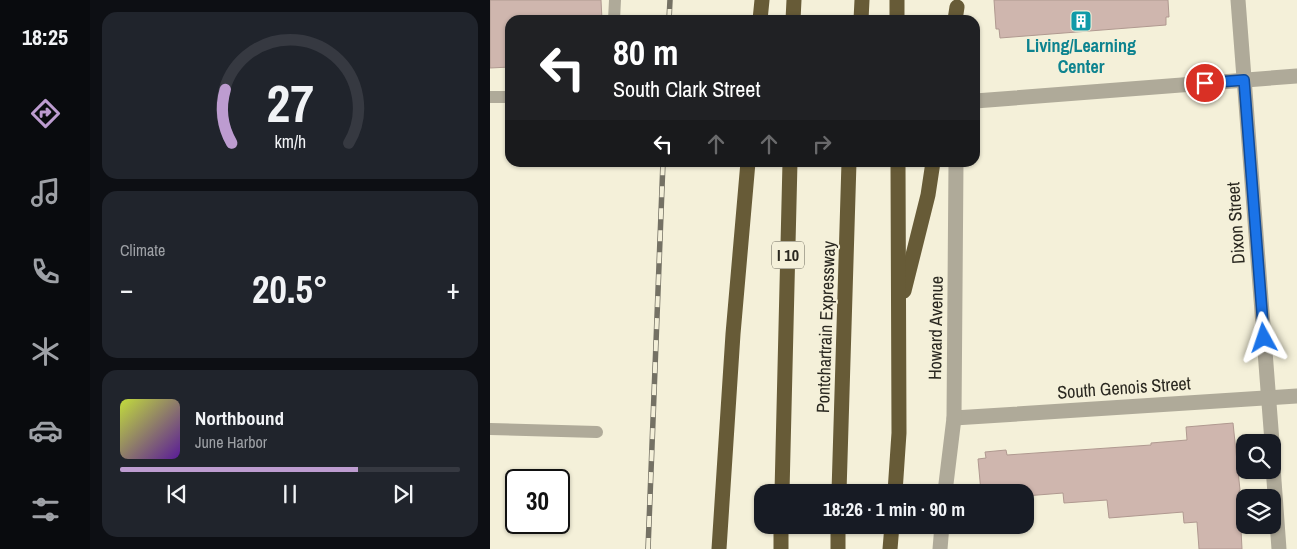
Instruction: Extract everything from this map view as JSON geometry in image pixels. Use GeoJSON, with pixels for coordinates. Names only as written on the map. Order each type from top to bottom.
{"type":"FeatureCollection","features":[{"type":"Feature","properties":{"kind":"highway"},"geometry":{"type":"LineString","coordinates":[[760,15],[762,0]]}},
{"type":"Feature","properties":{"kind":"highway"},"geometry":{"type":"LineString","coordinates":[[793,15],[794,0]]}},
{"type":"Feature","properties":{"kind":"highway"},"geometry":{"type":"LineString","coordinates":[[861,15],[862,0]]}},
{"type":"Feature","properties":{"kind":"highway"},"geometry":{"type":"LineString","coordinates":[[897,0],[897,15]]}},
{"type":"Feature","properties":{"kind":"highway"},"geometry":{"type":"LineString","coordinates":[[719,549],[733,334],[748,167]]}},
{"type":"Feature","properties":{"kind":"highway","name":"I 10"},"geometry":{"type":"LineString","coordinates":[[782,484],[790,167]]}},
{"type":"Feature","properties":{"kind":"highway","name":"Pontchartrain Expressway"},"geometry":{"type":"LineString","coordinates":[[839,484],[849,167]]}},
{"type":"Feature","properties":{"kind":"highway"},"geometry":{"type":"LineString","coordinates":[[895,484],[899,433],[898,167]]}},
{"type":"Feature","properties":{"kind":"highway"},"geometry":{"type":"LineString","coordinates":[[899,312],[928,194],[932,167]]}},
{"type":"Feature","properties":{"kind":"highway"},"geometry":{"type":"LineString","coordinates":[[781,534],[781,549]]}},
{"type":"Feature","properties":{"kind":"highway"},"geometry":{"type":"LineString","coordinates":[[838,534],[838,549]]}},
{"type":"Feature","properties":{"kind":"highway"},"geometry":{"type":"LineString","coordinates":[[890,549],[891,534]]}},
{"type":"Feature","properties":{"kind":"street","name":"Dixon Street"},"geometry":{"type":"LineString","coordinates":[[1238,0],[1271,434]]}},
{"type":"Feature","properties":{"kind":"street"},"geometry":{"type":"LineString","coordinates":[[980,101],[1297,76]]}},
{"type":"Feature","properties":{"kind":"street","name":"Howard Avenue"},"geometry":{"type":"LineString","coordinates":[[946,484],[954,418],[956,167]]}},
{"type":"Feature","properties":{"kind":"street","name":"South Genois Street"},"geometry":{"type":"LineString","coordinates":[[954,418],[1297,396]]}},
{"type":"Feature","properties":{"kind":"street"},"geometry":{"type":"LineString","coordinates":[[1274,479],[1279,549]]}},
{"type":"Feature","properties":{"kind":"street"},"geometry":{"type":"LineString","coordinates":[[940,549],[941,534]]}},
{"type":"Feature","properties":{"kind":"lane"},"geometry":{"type":"LineString","coordinates":[[614,15],[615,0]]}},
{"type":"Feature","properties":{"kind":"lane"},"geometry":{"type":"LineString","coordinates":[[490,97],[505,97]]}},
{"type":"Feature","properties":{"kind":"lane"},"geometry":{"type":"LineString","coordinates":[[490,428],[597,432]]}},
{"type":"Feature","properties":{"kind":"building"},"geometry":{"type":"Polygon","coordinates":[[[490,0],[601,0],[602,15],[505,15],[505,67],[490,68],[490,0]]]}},
{"type":"Feature","properties":{"kind":"building","name":"Living/Learning Center"},"geometry":{"type":"Polygon","coordinates":[[[994,0],[1168,0],[1169,17],[1166,17],[1166,25],[1000,38],[999,29],[996,29],[994,0]]]}},
{"type":"Feature","properties":{"kind":"building"},"geometry":{"type":"Polygon","coordinates":[[[1233,423],[1236,479],[1239,479],[1240,489],[1236,489],[1236,534],[1241,534],[1242,549],[1199,549],[1197,522],[1184,523],[1183,512],[1109,518],[1107,500],[1064,503],[1063,493],[1034,495],[1034,484],[980,484],[978,459],[986,458],[985,452],[1006,450],[1007,455],[1151,445],[1151,443],[1187,440],[1186,427],[1233,423]]]}},
{"type":"Feature","properties":{"kind":"railway"},"geometry":{"type":"LineString","coordinates":[[669,15],[670,0]]}},
{"type":"Feature","properties":{"kind":"railway"},"geometry":{"type":"LineString","coordinates":[[648,549],[663,167]]}},
{"type":"Feature","properties":{"kind":"place","name":"Living/Learning Center"},"geometry":{"type":"Point","coordinates":[1081,21]}},
{"type":"Feature","properties":{"kind":"route"},"geometry":{"type":"LineString","coordinates":[[1205,83],[1244,80],[1264,338]]}}]}
